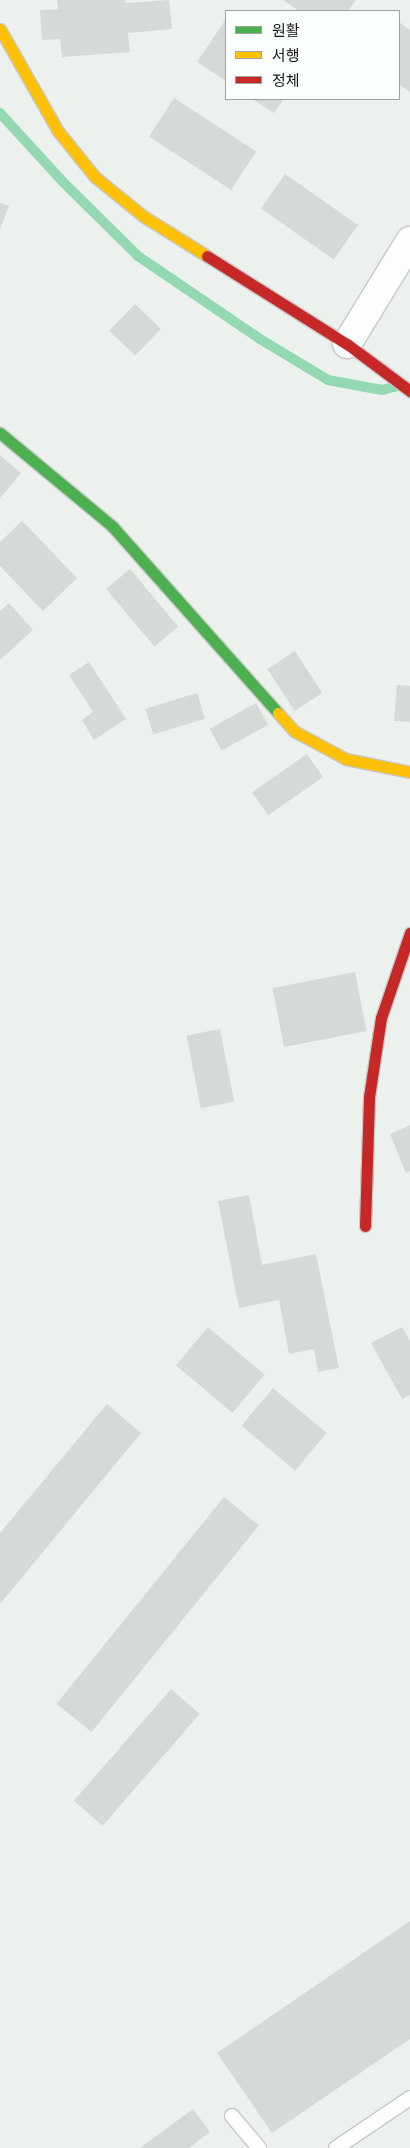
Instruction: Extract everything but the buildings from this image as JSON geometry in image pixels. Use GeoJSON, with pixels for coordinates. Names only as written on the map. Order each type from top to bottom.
{"type":"FeatureCollection","features":[{"type":"Feature","properties":{"kind":"street"},"geometry":{"type":"LineString","coordinates":[[0,29],[58,132],[95,177],[143,216],[346,344],[410,391]]}},
{"type":"Feature","properties":{"kind":"street"},"geometry":{"type":"LineString","coordinates":[[346,344],[410,241]]}},
{"type":"Feature","properties":{"kind":"street"},"geometry":{"type":"LineString","coordinates":[[0,433],[112,526],[294,731],[346,759],[410,772]]}},
{"type":"Feature","properties":{"kind":"street"},"geometry":{"type":"LineString","coordinates":[[365,1226],[370,1096],[381,1018],[410,933]]}},
{"type":"Feature","properties":{"kind":"lane"},"geometry":{"type":"LineString","coordinates":[[336,2148],[410,2098]]}},
{"type":"Feature","properties":{"kind":"lane"},"geometry":{"type":"LineString","coordinates":[[232,2116],[259,2148]]}},
{"type":"Feature","properties":{"kind":"waterway"},"geometry":{"type":"LineString","coordinates":[[0,113],[63,182],[138,256],[260,339],[328,380],[382,390],[397,386]]}},
{"type":"Feature","properties":{"kind":"traffic: fast"},"geometry":{"type":"LineString","coordinates":[[0,433],[112,526],[278,713]]}},
{"type":"Feature","properties":{"kind":"traffic: slow"},"geometry":{"type":"LineString","coordinates":[[0,29],[58,131],[95,177],[143,216],[207,256]]}},
{"type":"Feature","properties":{"kind":"traffic: slow"},"geometry":{"type":"LineString","coordinates":[[278,713],[294,731],[346,759],[410,772]]}},
{"type":"Feature","properties":{"kind":"traffic: jam"},"geometry":{"type":"LineString","coordinates":[[207,256],[347,344],[410,391]]}},
{"type":"Feature","properties":{"kind":"traffic: jam"},"geometry":{"type":"LineString","coordinates":[[365,1226],[369,1097],[381,1018],[410,933]]}}]}
